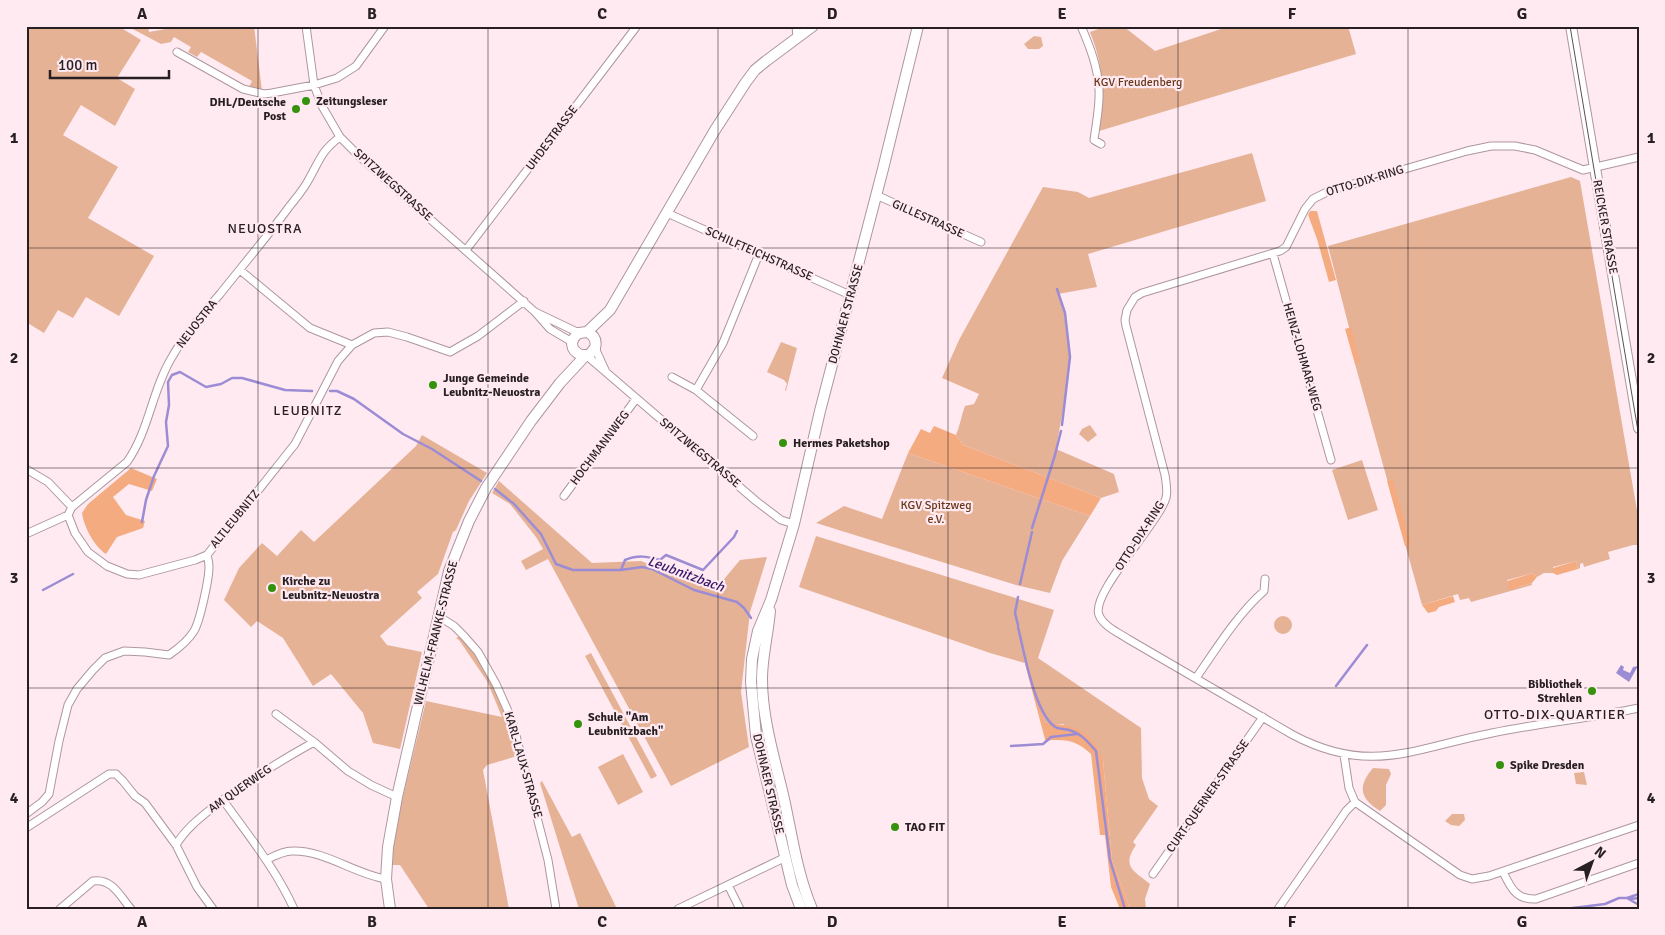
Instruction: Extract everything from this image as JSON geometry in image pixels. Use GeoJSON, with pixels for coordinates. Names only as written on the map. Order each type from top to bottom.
{"type":"FeatureCollection","features":[{"type":"Feature","properties":{"kind":"street","name":"SPITZWEGSTRASSE"},"geometry":{"type":"LineString","coordinates":[[306,26],[314,85],[326,114],[340,137],[360,157],[535,312]]}},
{"type":"Feature","properties":{"kind":"street"},"geometry":{"type":"LineString","coordinates":[[178,52],[243,89],[255,93],[272,94],[337,78],[356,66],[385,26]]}},
{"type":"Feature","properties":{"kind":"street","name":"UHDESTRASSE"},"geometry":{"type":"LineString","coordinates":[[466,250],[637,26]]}},
{"type":"Feature","properties":{"kind":"street"},"geometry":{"type":"LineString","coordinates":[[535,312],[550,329],[573,346],[581,355],[585,356],[591,353],[610,310],[746,82],[755,70],[796,32],[814,26]]}},
{"type":"Feature","properties":{"kind":"street","name":"DOHNAER STRASSE"},"geometry":{"type":"LineString","coordinates":[[801,909],[792,885],[756,736],[751,682],[752,659],[758,632],[771,600],[794,524],[820,411],[918,26]]}},
{"type":"Feature","properties":{"kind":"street"},"geometry":{"type":"LineString","coordinates":[[1081,26],[1092,53],[1097,75],[1099,90],[1094,140],[1101,144]]}},
{"type":"Feature","properties":{"kind":"street","name":"REICKER STRASSE"},"geometry":{"type":"LineString","coordinates":[[1571,26],[1639,428]]}},
{"type":"Feature","properties":{"kind":"street","name":"NEUOSTRA"},"geometry":{"type":"LineString","coordinates":[[68,515],[72,507],[118,470],[133,454],[159,382],[171,358],[201,316],[240,270],[304,187],[320,157],[340,137]]}},
{"type":"Feature","properties":{"kind":"street","name":"OTTO-DIX-RING"},"geometry":{"type":"LineString","coordinates":[[1639,157],[1583,170],[1549,154],[1516,146],[1491,146],[1468,151],[1329,191],[1313,199],[1305,209],[1286,247],[1273,254],[1158,287],[1135,297],[1125,320],[1165,475],[1166,497],[1159,513],[1107,587],[1098,604],[1098,615],[1109,626],[1128,639],[1293,735],[1319,747],[1344,755],[1369,757],[1412,753],[1490,733],[1639,708]]}},
{"type":"Feature","properties":{"kind":"street","name":"GILLESTRASSE"},"geometry":{"type":"LineString","coordinates":[[876,195],[981,242]]}},
{"type":"Feature","properties":{"kind":"street","name":"SCHILFTEICHSTRASSE"},"geometry":{"type":"LineString","coordinates":[[667,213],[850,295]]}},
{"type":"Feature","properties":{"kind":"street"},"geometry":{"type":"LineString","coordinates":[[696,390],[723,343],[759,254]]}},
{"type":"Feature","properties":{"kind":"street","name":"HEINZ-LOHMAR-WEG"},"geometry":{"type":"LineString","coordinates":[[1273,254],[1331,460]]}},
{"type":"Feature","properties":{"kind":"street"},"geometry":{"type":"LineString","coordinates":[[240,270],[310,328],[352,345]]}},
{"type":"Feature","properties":{"kind":"street","name":"ALTLEUBNITZ"},"geometry":{"type":"LineString","coordinates":[[26,814],[49,794],[68,704],[77,689],[93,670],[106,658],[124,651],[169,655],[180,648],[194,632],[209,572],[209,563],[206,555],[295,444],[338,361],[352,345],[374,333],[388,332],[450,352],[478,336],[524,301]]}},
{"type":"Feature","properties":{"kind":"street"},"geometry":{"type":"LineString","coordinates":[[573,346],[573,338],[610,310]]}},
{"type":"Feature","properties":{"kind":"street"},"geometry":{"type":"LineString","coordinates":[[535,312],[593,336],[595,344]]}},
{"type":"Feature","properties":{"kind":"street","name":"SPITZWEGSTRASSE"},"geometry":{"type":"LineString","coordinates":[[595,344],[609,376]]}},
{"type":"Feature","properties":{"kind":"street","name":"WILHELM-FRANKE-STRASSE"},"geometry":{"type":"LineString","coordinates":[[560,383],[573,346]]}},
{"type":"Feature","properties":{"kind":"street","name":"SPITZWEGSTRASSE"},"geometry":{"type":"LineString","coordinates":[[585,356],[756,502],[780,520],[794,524]]}},
{"type":"Feature","properties":{"kind":"street","name":"WILHELM-FRANKE-STRASSE"},"geometry":{"type":"LineString","coordinates":[[390,909],[386,880],[388,847],[397,797],[438,616],[454,558],[469,521],[486,488],[524,431],[560,383],[585,356]]}},
{"type":"Feature","properties":{"kind":"street"},"geometry":{"type":"LineString","coordinates":[[672,377],[696,390],[752,436]]}},
{"type":"Feature","properties":{"kind":"street","name":"HOCHMANNWEG"},"geometry":{"type":"LineString","coordinates":[[564,496],[636,399]]}},
{"type":"Feature","properties":{"kind":"street"},"geometry":{"type":"LineString","coordinates":[[26,469],[48,482],[72,507]]}},
{"type":"Feature","properties":{"kind":"street"},"geometry":{"type":"LineString","coordinates":[[26,534],[68,515],[75,533],[88,552],[107,566],[127,574],[139,575],[195,560],[206,555]]}},
{"type":"Feature","properties":{"kind":"street"},"geometry":{"type":"LineString","coordinates":[[1196,678],[1230,630],[1253,601],[1264,591],[1265,579]]}},
{"type":"Feature","properties":{"kind":"street","name":"DOHNAER STRASSE"},"geometry":{"type":"LineString","coordinates":[[771,600],[763,662],[762,695],[799,868],[812,909]]}},
{"type":"Feature","properties":{"kind":"street","name":"KARL-LAUX-STRASSE"},"geometry":{"type":"LineString","coordinates":[[438,616],[454,626],[478,652],[496,684],[512,720],[548,860],[556,909]]}},
{"type":"Feature","properties":{"kind":"street"},"geometry":{"type":"LineString","coordinates":[[276,714],[314,742],[348,771],[370,785],[397,797]]}},
{"type":"Feature","properties":{"kind":"street","name":"CURT-QUERNER-STRASSE"},"geometry":{"type":"LineString","coordinates":[[1153,874],[1263,717]]}},
{"type":"Feature","properties":{"kind":"street","name":"AM QUERWEG"},"geometry":{"type":"LineString","coordinates":[[176,846],[180,838],[195,822],[223,800],[265,770],[314,742]]}},
{"type":"Feature","properties":{"kind":"street"},"geometry":{"type":"LineString","coordinates":[[1344,755],[1349,788],[1355,802],[1460,875],[1472,879],[1503,872],[1639,825]]}},
{"type":"Feature","properties":{"kind":"street"},"geometry":{"type":"LineString","coordinates":[[26,828],[109,774],[116,774],[135,796],[145,803],[176,846],[197,887],[213,909]]}},
{"type":"Feature","properties":{"kind":"street"},"geometry":{"type":"LineString","coordinates":[[223,800],[266,860],[294,909]]}},
{"type":"Feature","properties":{"kind":"street"},"geometry":{"type":"LineString","coordinates":[[1278,909],[1330,833],[1355,802]]}},
{"type":"Feature","properties":{"kind":"street"},"geometry":{"type":"LineString","coordinates":[[266,860],[276,854],[291,851],[306,853],[336,862],[375,878],[386,880]]}},
{"type":"Feature","properties":{"kind":"street"},"geometry":{"type":"LineString","coordinates":[[678,909],[786,857]]}},
{"type":"Feature","properties":{"kind":"street"},"geometry":{"type":"LineString","coordinates":[[1503,872],[1512,890],[1520,898],[1528,900],[1536,899],[1639,863]]}},
{"type":"Feature","properties":{"kind":"street"},"geometry":{"type":"LineString","coordinates":[[60,909],[93,881],[97,880],[111,884],[131,909]]}},
{"type":"Feature","properties":{"kind":"street"},"geometry":{"type":"LineString","coordinates":[[728,885],[740,909]]}},
{"type":"Feature","properties":{"kind":"green space"},"geometry":{"type":"Polygon","coordinates":[[[26,26],[118,26],[141,40],[117,78],[135,89],[115,126],[81,105],[63,135],[118,167],[88,218],[154,256],[119,316],[86,297],[73,318],[58,310],[44,333],[26,322],[26,26]]]}},
{"type":"Feature","properties":{"kind":"green space"},"geometry":{"type":"Polygon","coordinates":[[[127,26],[148,26],[149,32],[182,26],[254,26],[262,91],[249,87],[252,81],[201,52],[197,57],[188,52],[191,47],[174,37],[171,42],[161,44],[127,26]]]}},
{"type":"Feature","properties":{"kind":"green space","name":"KGV Freudenberg"},"geometry":{"type":"Polygon","coordinates":[[[1107,26],[1123,26],[1155,51],[1221,29],[1220,26],[1348,26],[1356,54],[1099,131],[1102,81],[1098,58],[1090,32],[1107,26]]]}},
{"type":"Feature","properties":{"kind":"green space"},"geometry":{"type":"Polygon","coordinates":[[[1034,36],[1041,37],[1043,46],[1039,49],[1028,49],[1024,44],[1034,36]]]}},
{"type":"Feature","properties":{"kind":"green space"},"geometry":{"type":"Polygon","coordinates":[[[1252,153],[1266,201],[1088,254],[1097,287],[1058,294],[1064,313],[1070,360],[1056,449],[1114,474],[1119,492],[1101,498],[963,445],[956,435],[965,406],[974,404],[979,394],[942,378],[959,340],[1043,187],[1078,192],[1089,198],[1252,153]]]}},
{"type":"Feature","properties":{"kind":"green space"},"geometry":{"type":"Polygon","coordinates":[[[1571,177],[1580,181],[1639,522],[1639,545],[1608,552],[1610,559],[1584,567],[1583,563],[1580,564],[1578,569],[1576,561],[1553,567],[1553,573],[1544,573],[1537,577],[1533,573],[1507,580],[1510,589],[1532,583],[1532,585],[1471,602],[1469,598],[1460,600],[1458,594],[1422,605],[1355,364],[1350,331],[1328,246],[1571,177]]]}},
{"type":"Feature","properties":{"kind":"green space"},"geometry":{"type":"Polygon","coordinates":[[[781,342],[797,348],[786,391],[787,384],[784,380],[767,372],[781,342]]]}},
{"type":"Feature","properties":{"kind":"green space"},"geometry":{"type":"Polygon","coordinates":[[[1090,425],[1097,435],[1088,442],[1079,434],[1082,429],[1090,425]]]}},
{"type":"Feature","properties":{"kind":"green space"},"geometry":{"type":"Polygon","coordinates":[[[422,435],[487,473],[469,501],[456,530],[453,532],[438,574],[417,592],[422,598],[380,636],[387,645],[422,652],[400,749],[373,743],[363,713],[331,674],[313,686],[283,638],[257,621],[251,627],[224,600],[239,568],[262,543],[277,556],[301,530],[314,542],[416,446],[422,435]]]}},
{"type":"Feature","properties":{"kind":"green space","name":"KGV Spitzweg e.V."},"geometry":{"type":"Polygon","coordinates":[[[908,453],[1090,516],[1062,561],[1050,593],[1016,585],[816,523],[844,506],[882,519],[908,453]]]}},
{"type":"Feature","properties":{"kind":"green space"},"geometry":{"type":"Polygon","coordinates":[[[1362,460],[1378,510],[1348,520],[1332,470],[1362,460]]]}},
{"type":"Feature","properties":{"kind":"green space"},"geometry":{"type":"Polygon","coordinates":[[[499,481],[592,563],[641,561],[715,590],[740,560],[767,557],[750,612],[741,692],[749,747],[671,786],[548,559],[526,570],[521,561],[543,549],[510,504],[492,493],[499,481]]]}},
{"type":"Feature","properties":{"kind":"green space"},"geometry":{"type":"Polygon","coordinates":[[[816,536],[1054,610],[1038,658],[1141,728],[1142,778],[1149,799],[1158,806],[1133,842],[1136,845],[1130,859],[1131,868],[1150,884],[1145,899],[1146,909],[1130,909],[1112,860],[1103,760],[1063,724],[1045,724],[1028,664],[990,653],[799,587],[816,536]]]}},
{"type":"Feature","properties":{"kind":"green space"},"geometry":{"type":"Polygon","coordinates":[[[1283,616],[1289,619],[1292,625],[1289,631],[1283,634],[1277,631],[1274,625],[1277,619],[1283,616]]]}},
{"type":"Feature","properties":{"kind":"green space"},"geometry":{"type":"Polygon","coordinates":[[[464,636],[496,684],[521,755],[487,765],[483,770],[509,909],[429,909],[400,865],[392,865],[394,834],[426,701],[502,717],[487,681],[456,638],[464,636]]]}},
{"type":"Feature","properties":{"kind":"green space"},"geometry":{"type":"Polygon","coordinates":[[[591,653],[657,776],[651,779],[585,656],[591,653]]]}},
{"type":"Feature","properties":{"kind":"green space"},"geometry":{"type":"Polygon","coordinates":[[[623,754],[643,792],[618,805],[598,767],[623,754]]]}},
{"type":"Feature","properties":{"kind":"green space"},"geometry":{"type":"Polygon","coordinates":[[[1373,768],[1389,769],[1391,774],[1386,785],[1386,805],[1380,811],[1368,801],[1363,792],[1365,781],[1373,768]]]}},
{"type":"Feature","properties":{"kind":"green space"},"geometry":{"type":"Polygon","coordinates":[[[1584,772],[1587,785],[1576,784],[1574,773],[1584,772]]]}},
{"type":"Feature","properties":{"kind":"green space"},"geometry":{"type":"Polygon","coordinates":[[[542,781],[572,837],[580,833],[617,909],[579,909],[540,783],[542,781]]]}},
{"type":"Feature","properties":{"kind":"green space"},"geometry":{"type":"Polygon","coordinates":[[[1452,814],[1464,814],[1465,820],[1459,826],[1451,825],[1445,821],[1452,814]]]}},
{"type":"Feature","properties":{"kind":"shaded area"},"geometry":{"type":"Polygon","coordinates":[[[1310,211],[1317,211],[1336,280],[1329,282],[1308,215],[1310,211]]]}},
{"type":"Feature","properties":{"kind":"shaded area"},"geometry":{"type":"Polygon","coordinates":[[[1351,327],[1360,362],[1355,364],[1345,329],[1351,327]]]}},
{"type":"Feature","properties":{"kind":"shaded area"},"geometry":{"type":"Polygon","coordinates":[[[934,426],[956,435],[963,445],[1101,498],[1090,516],[908,453],[921,429],[930,433],[934,426]]]}},
{"type":"Feature","properties":{"kind":"shaded area"},"geometry":{"type":"Polygon","coordinates":[[[131,468],[157,479],[152,491],[129,484],[113,497],[126,515],[145,521],[143,528],[117,537],[106,554],[90,536],[82,513],[88,504],[131,468]]]}},
{"type":"Feature","properties":{"kind":"shaded area"},"geometry":{"type":"Polygon","coordinates":[[[1393,480],[1411,545],[1405,546],[1387,481],[1393,480]]]}},
{"type":"Feature","properties":{"kind":"shaded area"},"geometry":{"type":"Polygon","coordinates":[[[1576,561],[1578,569],[1557,575],[1553,573],[1553,568],[1576,561]]]}},
{"type":"Feature","properties":{"kind":"shaded area"},"geometry":{"type":"Polygon","coordinates":[[[1533,573],[1537,577],[1532,583],[1509,590],[1507,581],[1533,573]]]}},
{"type":"Feature","properties":{"kind":"shaded area"},"geometry":{"type":"Polygon","coordinates":[[[1453,596],[1455,602],[1439,607],[1436,611],[1428,613],[1422,605],[1453,596]]]}},
{"type":"Feature","properties":{"kind":"shaded area"},"geometry":{"type":"Polygon","coordinates":[[[1028,663],[1045,723],[1065,725],[1081,731],[1093,741],[1099,750],[1103,760],[1112,860],[1130,909],[1120,909],[1111,887],[1105,835],[1100,835],[1091,754],[1079,745],[1071,742],[1052,740],[1046,743],[1025,664],[1028,663]]]}},
{"type":"Feature","properties":{"kind":"shaded area"},"geometry":{"type":"Polygon","coordinates":[[[1621,665],[1624,667],[1623,670],[1630,673],[1633,667],[1638,666],[1629,682],[1616,673],[1621,665]]]}},
{"type":"Feature","properties":{"kind":"waterway"},"geometry":{"type":"LineString","coordinates":[[1057,289],[1065,313],[1070,357],[1062,425]]}},
{"type":"Feature","properties":{"kind":"waterway","name":"Leubnitzbach"},"geometry":{"type":"LineString","coordinates":[[142,522],[146,500],[154,476],[168,446],[166,422],[169,405],[168,382],[172,375],[180,372],[206,387],[221,384],[232,378],[242,378],[285,390],[312,391]]}},
{"type":"Feature","properties":{"kind":"waterway","name":"Leubnitzbach"},"geometry":{"type":"LineString","coordinates":[[330,391],[337,391],[354,399],[403,434],[432,449],[481,481]]}},
{"type":"Feature","properties":{"kind":"waterway"},"geometry":{"type":"LineString","coordinates":[[1032,528],[1061,431]]}},
{"type":"Feature","properties":{"kind":"waterway","name":"Leubnitzbach"},"geometry":{"type":"LineString","coordinates":[[495,489],[514,504],[541,534],[556,564],[573,570],[621,570],[642,567],[652,569],[694,590],[737,602],[751,618]]}},
{"type":"Feature","properties":{"kind":"waterway"},"geometry":{"type":"LineString","coordinates":[[621,570],[625,560],[630,558],[642,557],[660,560],[666,555],[703,570],[734,537],[737,531]]}},
{"type":"Feature","properties":{"kind":"waterway"},"geometry":{"type":"LineString","coordinates":[[1020,584],[1032,532]]}},
{"type":"Feature","properties":{"kind":"waterway","name":"Leubnitzbach"},"geometry":{"type":"LineString","coordinates":[[43,590],[73,574]]}},
{"type":"Feature","properties":{"kind":"waterway"},"geometry":{"type":"LineString","coordinates":[[1018,597],[1015,613],[1018,625]]}},
{"type":"Feature","properties":{"kind":"waterway"},"geometry":{"type":"LineString","coordinates":[[1018,627],[1027,667],[1042,711],[1057,728],[1077,733],[1096,751],[1110,860],[1125,909]]}},
{"type":"Feature","properties":{"kind":"waterway"},"geometry":{"type":"LineString","coordinates":[[1336,686],[1367,645]]}},
{"type":"Feature","properties":{"kind":"waterway"},"geometry":{"type":"LineString","coordinates":[[1011,746],[1043,744],[1051,737],[1077,734]]}},
{"type":"Feature","properties":{"kind":"waterway"},"geometry":{"type":"LineString","coordinates":[[1565,909],[1605,904],[1619,898],[1627,898],[1639,894]]}},
{"type":"Feature","properties":{"kind":"waterway"},"geometry":{"type":"LineString","coordinates":[[1627,898],[1639,905]]}},
{"type":"Feature","properties":{"kind":"waterway"},"geometry":{"type":"LineString","coordinates":[[1631,899],[1639,898]]}},
{"type":"Feature","properties":{"kind":"tram line"},"geometry":{"type":"LineString","coordinates":[[1570,26],[1639,437]]}},
{"type":"Feature","properties":{"kind":"place","name":"Zeitungsleser"},"geometry":{"type":"Point","coordinates":[306,101]}},
{"type":"Feature","properties":{"kind":"place","name":"DHL/Deutsche Post"},"geometry":{"type":"Point","coordinates":[296,109]}},
{"type":"Feature","properties":{"kind":"place","name":"Junge Gemeinde Leubnitz-Neuostra"},"geometry":{"type":"Point","coordinates":[433,385]}},
{"type":"Feature","properties":{"kind":"place","name":"Hermes Paketshop"},"geometry":{"type":"Point","coordinates":[783,443]}},
{"type":"Feature","properties":{"kind":"place","name":"Kirche zu Leubnitz-Neuostra"},"geometry":{"type":"Point","coordinates":[272,588]}},
{"type":"Feature","properties":{"kind":"place","name":"Bibliothek Strehlen"},"geometry":{"type":"Point","coordinates":[1592,691]}},
{"type":"Feature","properties":{"kind":"place","name":"Schule \"Am Leubnitzbach\""},"geometry":{"type":"Point","coordinates":[578,724]}},
{"type":"Feature","properties":{"kind":"place","name":"Spike Dresden"},"geometry":{"type":"Point","coordinates":[1500,765]}},
{"type":"Feature","properties":{"kind":"place","name":"TAO FIT"},"geometry":{"type":"Point","coordinates":[895,827]}},
{"type":"Feature","properties":{"kind":"district","name":"NEUOSTRA"},"geometry":{"type":"Point","coordinates":[265,228]}},
{"type":"Feature","properties":{"kind":"district","name":"LEUBNITZ"},"geometry":{"type":"Point","coordinates":[308,410]}},
{"type":"Feature","properties":{"kind":"district","name":"OTTO-DIX-QUARTIER"},"geometry":{"type":"Point","coordinates":[1555,714]}}]}
